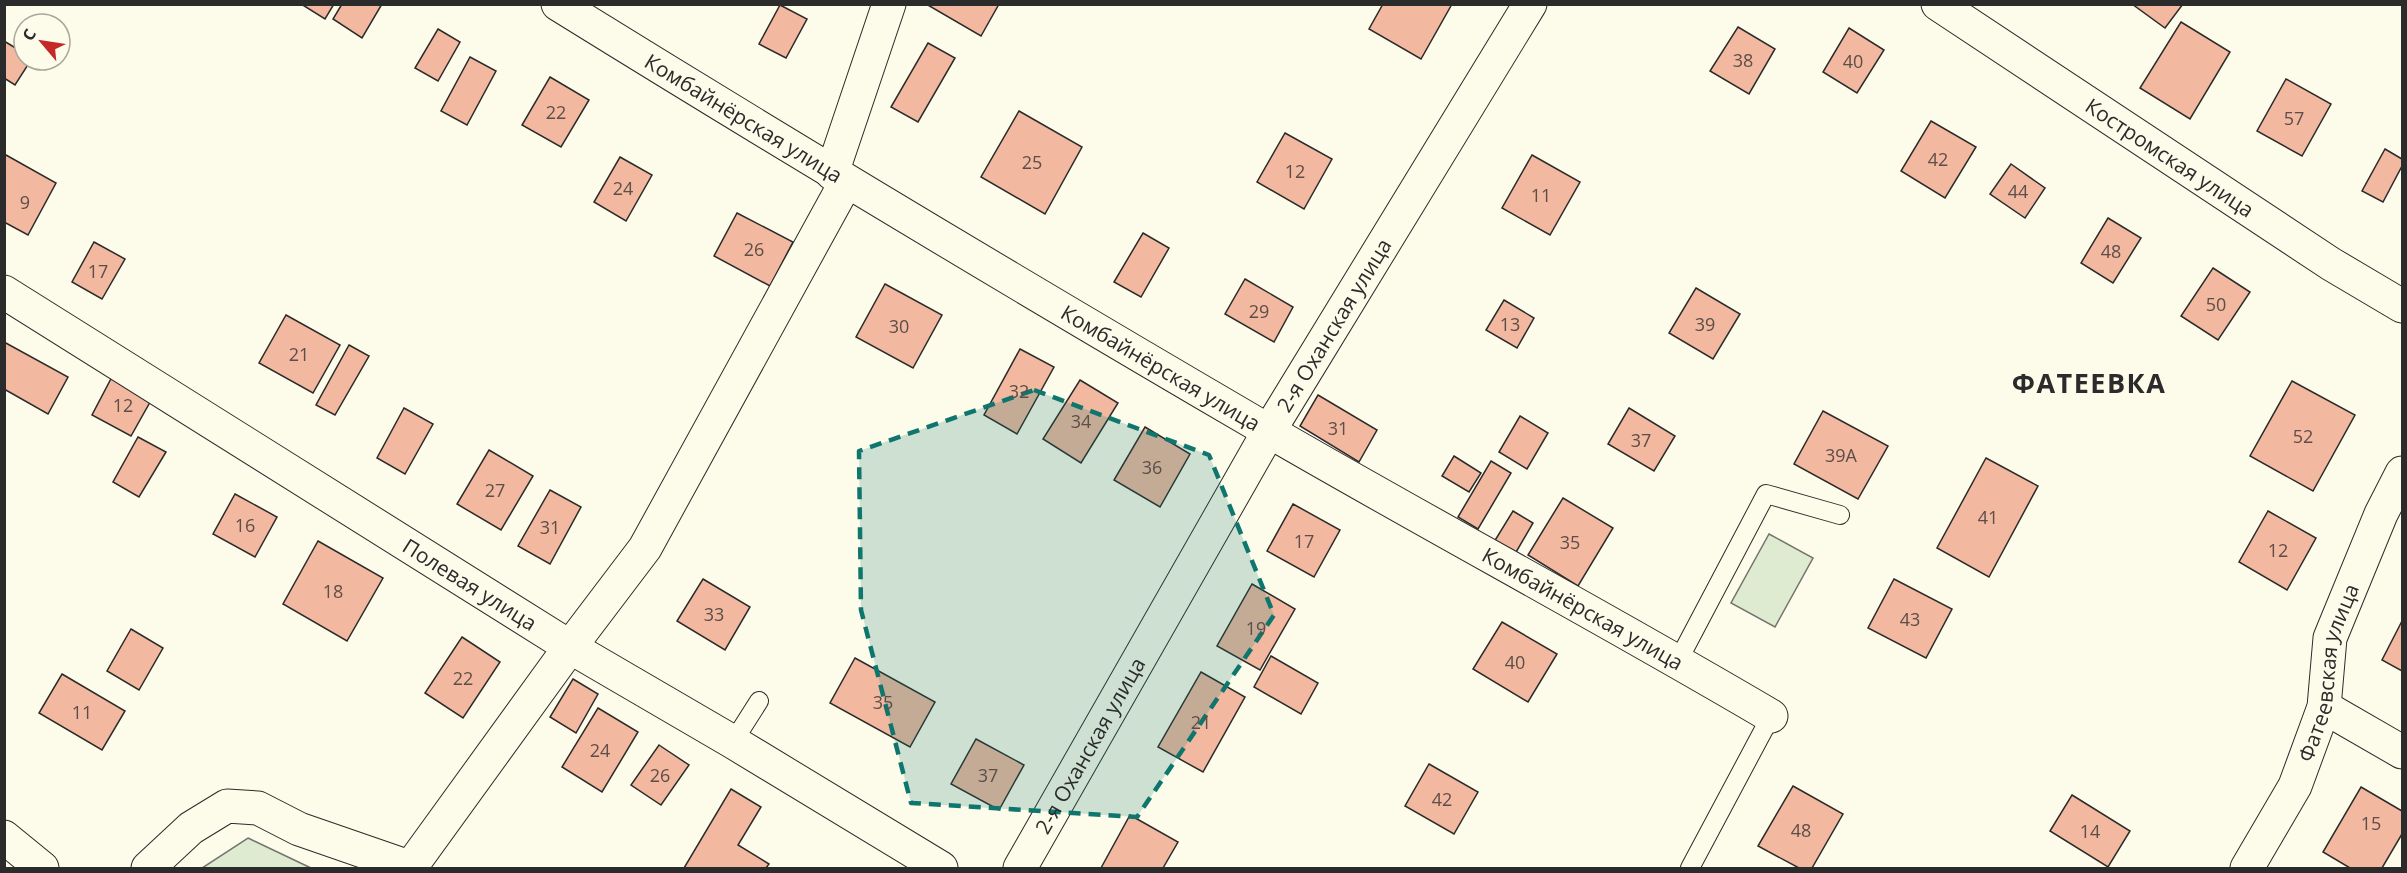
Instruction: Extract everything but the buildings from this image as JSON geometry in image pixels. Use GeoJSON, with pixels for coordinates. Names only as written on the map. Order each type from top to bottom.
{"type":"FeatureCollection","features":[{"type":"Feature","properties":{"kind":"street","name":"Комбайнёрская улица"},"geometry":{"type":"LineString","coordinates":[[558,4],[839,177],[1269,431],[1678,661],[1771,716]]}},
{"type":"Feature","properties":{"kind":"street"},"geometry":{"type":"LineString","coordinates":[[148,868],[191,828],[227,806],[258,808],[299,829],[410,868],[570,647],[645,548],[839,177],[889,4]]}},
{"type":"Feature","properties":{"kind":"street","name":"2-я Оханская улица"},"geometry":{"type":"LineString","coordinates":[[1020,868],[1269,431],[1530,4]]}},
{"type":"Feature","properties":{"kind":"street","name":"Костромская улица"},"geometry":{"type":"LineString","coordinates":[[1938,4],[2331,264],[2403,306]]}},
{"type":"Feature","properties":{"kind":"street","name":"Полевая улица"},"geometry":{"type":"LineString","coordinates":[[4,292],[570,647],[733,742],[940,868]]}},
{"type":"Feature","properties":{"kind":"street","name":"Фатеевская улица"},"geometry":{"type":"LineString","coordinates":[[2247,868],[2295,786],[2324,707],[2330,638],[2381,514],[2403,473]]}},
{"type":"Feature","properties":{"kind":"street"},"geometry":{"type":"LineString","coordinates":[[2324,707],[2403,753]]}},
{"type":"Feature","properties":{"kind":"street"},"geometry":{"type":"LineString","coordinates":[[4,837],[42,868]]}},
{"type":"Feature","properties":{"kind":"lane"},"geometry":{"type":"LineString","coordinates":[[1678,661],[1766,494],[1840,515]]}},
{"type":"Feature","properties":{"kind":"lane"},"geometry":{"type":"LineString","coordinates":[[733,742],[759,701]]}},
{"type":"Feature","properties":{"kind":"lane"},"geometry":{"type":"LineString","coordinates":[[1690,868],[1771,716]]}},
{"type":"Feature","properties":{"kind":"highlighted area"},"geometry":{"type":"Polygon","coordinates":[[[1034,390],[1209,455],[1274,615],[1137,817],[911,803],[861,610],[859,451],[1034,390]]]}},
{"type":"Feature","properties":{"kind":"green space"},"geometry":{"type":"Polygon","coordinates":[[[1769,534],[1813,558],[1775,627],[1731,603],[1769,534]]]}},
{"type":"Feature","properties":{"kind":"green space"},"geometry":{"type":"Polygon","coordinates":[[[248,838],[311,868],[202,868],[248,838]]]}},
{"type":"Feature","properties":{"kind":"district","name":"ФАТЕЕВКА"},"geometry":{"type":"Point","coordinates":[2089,382]}}]}
